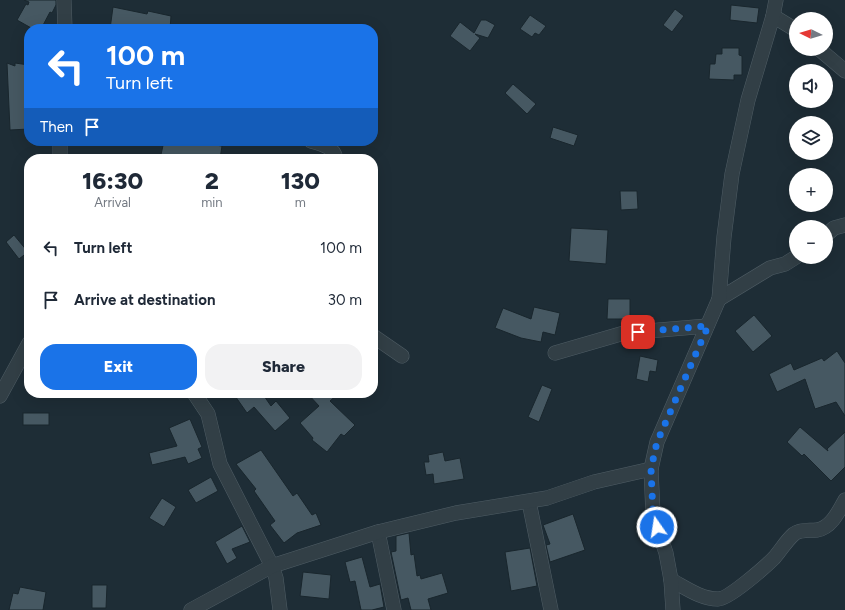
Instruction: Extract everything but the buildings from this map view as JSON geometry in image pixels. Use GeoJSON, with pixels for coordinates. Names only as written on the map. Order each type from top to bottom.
{"type":"FeatureCollection","features":[{"type":"Feature","properties":{"kind":"street"},"geometry":{"type":"LineString","coordinates":[[64,0],[65,24]]}},
{"type":"Feature","properties":{"kind":"street"},"geometry":{"type":"LineString","coordinates":[[673,610],[671,580],[666,553],[653,514],[651,469],[657,442],[719,299],[724,237],[732,174],[748,100],[774,16],[776,0]]}},
{"type":"Feature","properties":{"kind":"street"},"geometry":{"type":"LineString","coordinates":[[774,16],[789,26]]}},
{"type":"Feature","properties":{"kind":"street"},"geometry":{"type":"LineString","coordinates":[[827,56],[845,71]]}},
{"type":"Feature","properties":{"kind":"street"},"geometry":{"type":"LineString","coordinates":[[325,146],[335,154]]}},
{"type":"Feature","properties":{"kind":"street"},"geometry":{"type":"LineString","coordinates":[[833,229],[845,225]]}},
{"type":"Feature","properties":{"kind":"street"},"geometry":{"type":"LineString","coordinates":[[719,299],[770,268],[789,261]]}},
{"type":"Feature","properties":{"kind":"street"},"geometry":{"type":"LineString","coordinates":[[555,353],[624,333],[708,326]]}},
{"type":"Feature","properties":{"kind":"street"},"geometry":{"type":"LineString","coordinates":[[378,339],[402,356]]}},
{"type":"Feature","properties":{"kind":"street"},"geometry":{"type":"LineString","coordinates":[[0,396],[24,352]]}},
{"type":"Feature","properties":{"kind":"street"},"geometry":{"type":"LineString","coordinates":[[197,398],[208,414],[220,464],[272,566],[276,578],[280,610]]}},
{"type":"Feature","properties":{"kind":"street"},"geometry":{"type":"LineString","coordinates":[[191,610],[272,566],[378,532],[456,513],[548,498],[594,482],[651,469]]}},
{"type":"Feature","properties":{"kind":"street"},"geometry":{"type":"LineString","coordinates":[[671,580],[698,595],[720,599],[737,590],[775,557],[795,533],[806,530],[826,528],[842,515],[845,500]]}},
{"type":"Feature","properties":{"kind":"street"},"geometry":{"type":"LineString","coordinates":[[529,502],[551,610]]}},
{"type":"Feature","properties":{"kind":"street"},"geometry":{"type":"LineString","coordinates":[[378,532],[394,610]]}},
{"type":"Feature","properties":{"kind":"route"},"geometry":{"type":"LineString","coordinates":[[638,332],[708,326],[657,442],[651,469],[653,514],[657,527]]}}]}
